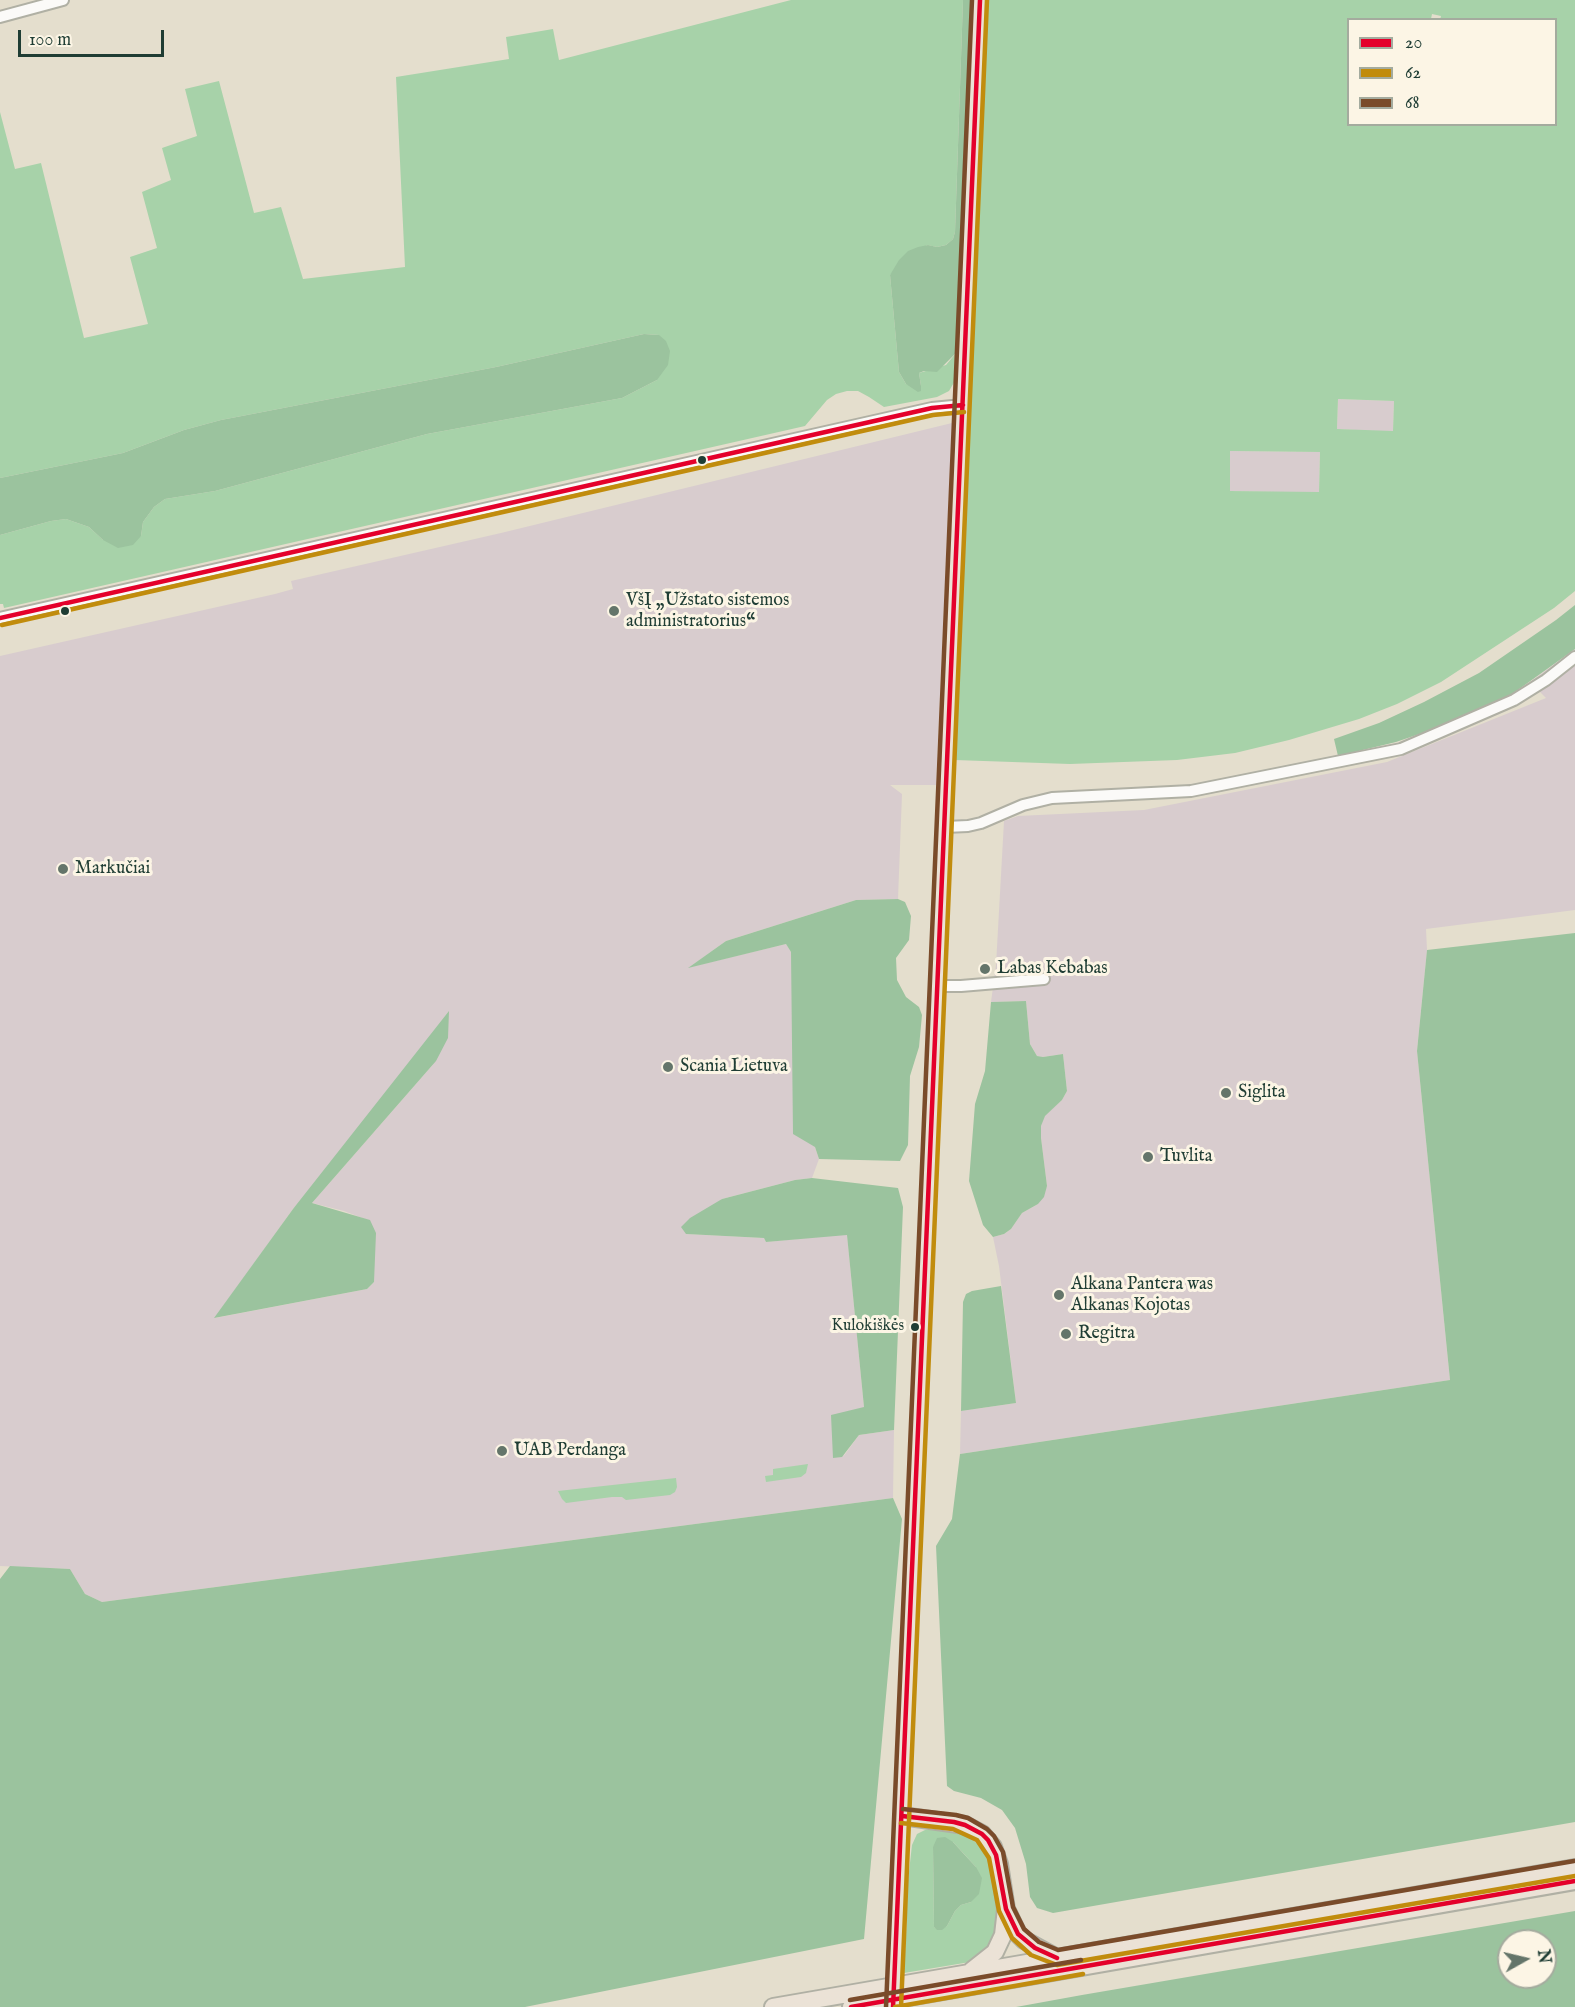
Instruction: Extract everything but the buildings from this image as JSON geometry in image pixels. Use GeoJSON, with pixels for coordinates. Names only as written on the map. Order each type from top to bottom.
{"type":"FeatureCollection","features":[{"type":"Feature","properties":{"kind":"highway"},"geometry":{"type":"LineString","coordinates":[[902,1816],[965,1824],[982,1834],[996,1855],[1006,1909],[1018,1934],[1024,1940],[1057,1958]]}},
{"type":"Feature","properties":{"kind":"highway"},"geometry":{"type":"LineString","coordinates":[[772,2007],[1575,1868]]}},
{"type":"Feature","properties":{"kind":"highway"},"geometry":{"type":"LineString","coordinates":[[851,2007],[1575,1881]]}},
{"type":"Feature","properties":{"kind":"highway"},"geometry":{"type":"LineString","coordinates":[[968,1974],[989,1958],[1000,1945],[1006,1909]]}},
{"type":"Feature","properties":{"kind":"main road"},"geometry":{"type":"LineString","coordinates":[[893,2007],[980,0]]}},
{"type":"Feature","properties":{"kind":"street"},"geometry":{"type":"LineString","coordinates":[[0,17],[63,0]]}},
{"type":"Feature","properties":{"kind":"street"},"geometry":{"type":"LineString","coordinates":[[0,618],[932,408],[963,405]]}},
{"type":"Feature","properties":{"kind":"street"},"geometry":{"type":"LineString","coordinates":[[945,827],[981,823],[1023,805],[1052,798],[1191,791],[1401,749],[1514,700],[1546,680],[1575,657]]}},
{"type":"Feature","properties":{"kind":"street"},"geometry":{"type":"LineString","coordinates":[[938,986],[1044,979]]}},
{"type":"Feature","properties":{"kind":"shaded area"},"geometry":{"type":"Polygon","coordinates":[[[1338,399],[1394,401],[1393,432],[1337,429],[1338,399]]]}},
{"type":"Feature","properties":{"kind":"shaded area"},"geometry":{"type":"Polygon","coordinates":[[[952,423],[936,785],[890,785],[902,794],[898,899],[856,900],[726,941],[690,967],[786,944],[791,952],[815,1147],[819,1159],[812,1178],[795,1180],[722,1199],[686,1234],[764,1238],[766,1242],[847,1234],[864,1407],[843,1457],[859,1435],[894,1430],[893,1498],[102,1602],[85,1594],[70,1569],[0,1566],[0,656],[275,594],[293,589],[291,581],[501,533],[952,423]],[[436,1061],[293,1209],[215,1318],[367,1289],[374,1282],[370,1221],[344,1211],[312,1203],[436,1061]]]}},
{"type":"Feature","properties":{"kind":"shaded area"},"geometry":{"type":"Polygon","coordinates":[[[1230,451],[1320,452],[1319,493],[1230,491],[1230,451]]]}},
{"type":"Feature","properties":{"kind":"shaded area"},"geometry":{"type":"Polygon","coordinates":[[[1575,649],[1575,910],[1426,929],[1427,950],[1417,1051],[1450,1380],[960,1454],[961,1411],[1016,1403],[999,1266],[993,1237],[1011,1229],[1022,1213],[1038,1204],[1047,1186],[1041,1126],[1044,1116],[1062,1100],[1067,1091],[1063,1054],[1037,1056],[1030,1044],[1026,1001],[991,1002],[996,965],[1004,821],[1018,816],[1144,810],[1387,762],[1546,698],[1530,682],[1575,649]]]}},
{"type":"Feature","properties":{"kind":"green space"},"geometry":{"type":"Polygon","coordinates":[[[791,0],[963,0],[955,232],[953,239],[946,245],[937,247],[927,245],[890,275],[899,372],[906,384],[921,386],[919,373],[946,365],[956,353],[956,379],[949,391],[937,397],[884,407],[858,391],[847,391],[827,400],[805,426],[4,608],[3,604],[0,604],[0,535],[66,519],[89,527],[103,540],[141,536],[143,522],[154,507],[165,499],[215,491],[427,434],[622,398],[657,380],[659,335],[644,334],[496,367],[221,420],[184,430],[123,453],[0,478],[0,112],[15,169],[41,163],[84,338],[148,324],[130,257],[157,248],[142,192],[171,180],[162,148],[197,136],[185,89],[219,81],[254,213],[281,207],[303,279],[405,267],[396,77],[509,59],[506,37],[553,29],[559,60],[791,0]]]}},
{"type":"Feature","properties":{"kind":"green space"},"geometry":{"type":"Polygon","coordinates":[[[963,0],[973,0],[956,353],[937,372],[919,373],[921,391],[918,392],[906,384],[899,372],[890,275],[908,251],[928,245],[937,247],[946,245],[953,239],[955,232],[963,0]]]}},
{"type":"Feature","properties":{"kind":"green space"},"geometry":{"type":"Polygon","coordinates":[[[987,0],[1575,0],[1575,591],[1554,608],[1441,682],[1397,704],[1359,719],[1235,753],[1177,760],[1070,764],[955,760],[987,0]],[[1338,399],[1337,429],[1393,431],[1394,401],[1338,399]],[[1230,451],[1230,491],[1319,492],[1320,452],[1230,451]]]}},
{"type":"Feature","properties":{"kind":"green space"},"geometry":{"type":"Polygon","coordinates":[[[644,334],[659,335],[666,341],[670,351],[668,365],[657,380],[622,398],[427,434],[215,491],[165,499],[154,507],[143,522],[141,536],[133,545],[118,548],[103,540],[89,527],[66,519],[0,535],[0,478],[123,453],[184,430],[221,420],[496,367],[644,334]]]}},
{"type":"Feature","properties":{"kind":"green space"},"geometry":{"type":"Polygon","coordinates":[[[1575,605],[1575,649],[1508,697],[1434,729],[1396,742],[1338,756],[1334,739],[1379,723],[1479,673],[1575,605]]]}},
{"type":"Feature","properties":{"kind":"green space"},"geometry":{"type":"Polygon","coordinates":[[[898,899],[905,902],[911,916],[909,940],[896,958],[897,980],[906,997],[919,1007],[922,1015],[919,1047],[910,1076],[908,1145],[900,1161],[819,1159],[815,1147],[793,1134],[791,952],[786,944],[688,968],[726,941],[856,900],[898,899]]]}},
{"type":"Feature","properties":{"kind":"green space"},"geometry":{"type":"Polygon","coordinates":[[[1575,933],[1575,1822],[1053,1913],[1037,1908],[1030,1897],[1026,1864],[1015,1828],[1002,1810],[981,1798],[954,1791],[947,1786],[936,1546],[952,1519],[960,1454],[1450,1380],[1417,1051],[1427,950],[1575,933]]]}},
{"type":"Feature","properties":{"kind":"green space"},"geometry":{"type":"Polygon","coordinates":[[[1026,1001],[1030,1044],[1037,1056],[1063,1054],[1067,1091],[1062,1100],[1045,1116],[1041,1126],[1047,1186],[1044,1197],[1038,1204],[1022,1213],[1011,1229],[993,1237],[983,1225],[969,1181],[975,1104],[985,1071],[991,1002],[1026,1001]]]}},
{"type":"Feature","properties":{"kind":"green space"},"geometry":{"type":"Polygon","coordinates":[[[449,1011],[448,1038],[436,1061],[312,1203],[370,1220],[376,1233],[374,1282],[367,1289],[214,1318],[293,1209],[449,1011]]]}},
{"type":"Feature","properties":{"kind":"green space"},"geometry":{"type":"Polygon","coordinates":[[[812,1178],[898,1188],[903,1207],[894,1430],[859,1435],[842,1457],[833,1458],[831,1415],[864,1407],[847,1235],[766,1242],[764,1238],[686,1234],[681,1227],[690,1218],[722,1199],[795,1180],[812,1178]]]}},
{"type":"Feature","properties":{"kind":"green space"},"geometry":{"type":"Polygon","coordinates":[[[1001,1286],[1016,1403],[961,1411],[963,1302],[966,1294],[972,1291],[1001,1286]]]}},
{"type":"Feature","properties":{"kind":"green space"},"geometry":{"type":"Polygon","coordinates":[[[808,1464],[806,1473],[801,1477],[766,1482],[765,1476],[773,1475],[773,1469],[808,1464]]]}},
{"type":"Feature","properties":{"kind":"green space"},"geometry":{"type":"Polygon","coordinates":[[[676,1478],[677,1487],[670,1495],[626,1500],[622,1497],[612,1497],[566,1503],[558,1491],[676,1478]]]}},
{"type":"Feature","properties":{"kind":"green space"},"geometry":{"type":"Polygon","coordinates":[[[893,1498],[902,1519],[864,1939],[525,2007],[0,2007],[0,1579],[10,1566],[70,1569],[85,1594],[102,1602],[893,1498]]]}},
{"type":"Feature","properties":{"kind":"green space"},"geometry":{"type":"Polygon","coordinates":[[[925,1830],[944,1830],[964,1834],[981,1846],[989,1860],[1000,1922],[997,1940],[976,1961],[904,1973],[907,1916],[904,1916],[912,1845],[917,1834],[925,1830]],[[953,1842],[933,1847],[934,1927],[938,1930],[947,1926],[961,1905],[971,1902],[976,1867],[953,1842]]]}},
{"type":"Feature","properties":{"kind":"green space"},"geometry":{"type":"Polygon","coordinates":[[[945,1837],[953,1842],[976,1867],[982,1878],[979,1894],[971,1902],[961,1905],[955,1911],[947,1926],[942,1930],[937,1930],[934,1927],[933,1847],[937,1838],[945,1837]]]}},
{"type":"Feature","properties":{"kind":"green space"},"geometry":{"type":"Polygon","coordinates":[[[1575,1911],[1575,2007],[1016,2007],[1082,1995],[1575,1911]]]}},
{"type":"Feature","properties":{"kind":"transit line","name":"68"},"geometry":{"type":"LineString","coordinates":[[886,2007],[972,0]]}},
{"type":"Feature","properties":{"kind":"transit line","name":"20"},"geometry":{"type":"LineString","coordinates":[[893,2007],[980,0]]}},
{"type":"Feature","properties":{"kind":"transit line","name":"62"},"geometry":{"type":"LineString","coordinates":[[901,2007],[987,0]]}},
{"type":"Feature","properties":{"kind":"transit line","name":"20"},"geometry":{"type":"LineString","coordinates":[[0,618],[932,408],[963,405]]}},
{"type":"Feature","properties":{"kind":"transit line","name":"62"},"geometry":{"type":"LineString","coordinates":[[2,625],[933,415],[964,412]]}},
{"type":"Feature","properties":{"kind":"transit line","name":"68"},"geometry":{"type":"LineString","coordinates":[[903,1809],[956,1815],[968,1818],[987,1829],[1003,1852],[1013,1907],[1024,1929],[1039,1942],[1058,1950],[1574,1861]]}},
{"type":"Feature","properties":{"kind":"transit line","name":"20"},"geometry":{"type":"LineString","coordinates":[[902,1816],[954,1822],[982,1834],[996,1855],[1006,1909],[1018,1934],[1035,1948],[1057,1958]]}},
{"type":"Feature","properties":{"kind":"transit line","name":"62"},"geometry":{"type":"LineString","coordinates":[[901,1823],[953,1829],[977,1840],[989,1858],[999,1911],[1012,1938],[1031,1955],[1057,1965],[1575,1876]]}},
{"type":"Feature","properties":{"kind":"transit line","name":"20"},"geometry":{"type":"LineString","coordinates":[[851,2007],[1575,1881]]}},
{"type":"Feature","properties":{"kind":"transit line","name":"68"},"geometry":{"type":"LineString","coordinates":[[850,2000],[1081,1960]]}},
{"type":"Feature","properties":{"kind":"transit line","name":"62"},"geometry":{"type":"LineString","coordinates":[[895,2007],[1083,1974]]}},
{"type":"Feature","properties":{"kind":"place","name":"VšĮ „Užstato sistemos administratorius“"},"geometry":{"type":"Point","coordinates":[614,611]}},
{"type":"Feature","properties":{"kind":"place","name":"Markučiai"},"geometry":{"type":"Point","coordinates":[63,869]}},
{"type":"Feature","properties":{"kind":"place","name":"Labas Kebabas"},"geometry":{"type":"Point","coordinates":[985,969]}},
{"type":"Feature","properties":{"kind":"place","name":"Scania Lietuva"},"geometry":{"type":"Point","coordinates":[668,1067]}},
{"type":"Feature","properties":{"kind":"place","name":"Siglita"},"geometry":{"type":"Point","coordinates":[1226,1093]}},
{"type":"Feature","properties":{"kind":"place","name":"Tuvlita"},"geometry":{"type":"Point","coordinates":[1148,1157]}},
{"type":"Feature","properties":{"kind":"place","name":"Alkana Pantera was Alkanas Kojotas"},"geometry":{"type":"Point","coordinates":[1059,1295]}},
{"type":"Feature","properties":{"kind":"place","name":"Kulokiškės"},"geometry":{"type":"Point","coordinates":[915,1327]}},
{"type":"Feature","properties":{"kind":"place","name":"Regitra"},"geometry":{"type":"Point","coordinates":[1066,1334]}},
{"type":"Feature","properties":{"kind":"place","name":"UAB Perdanga"},"geometry":{"type":"Point","coordinates":[502,1451]}}]}
